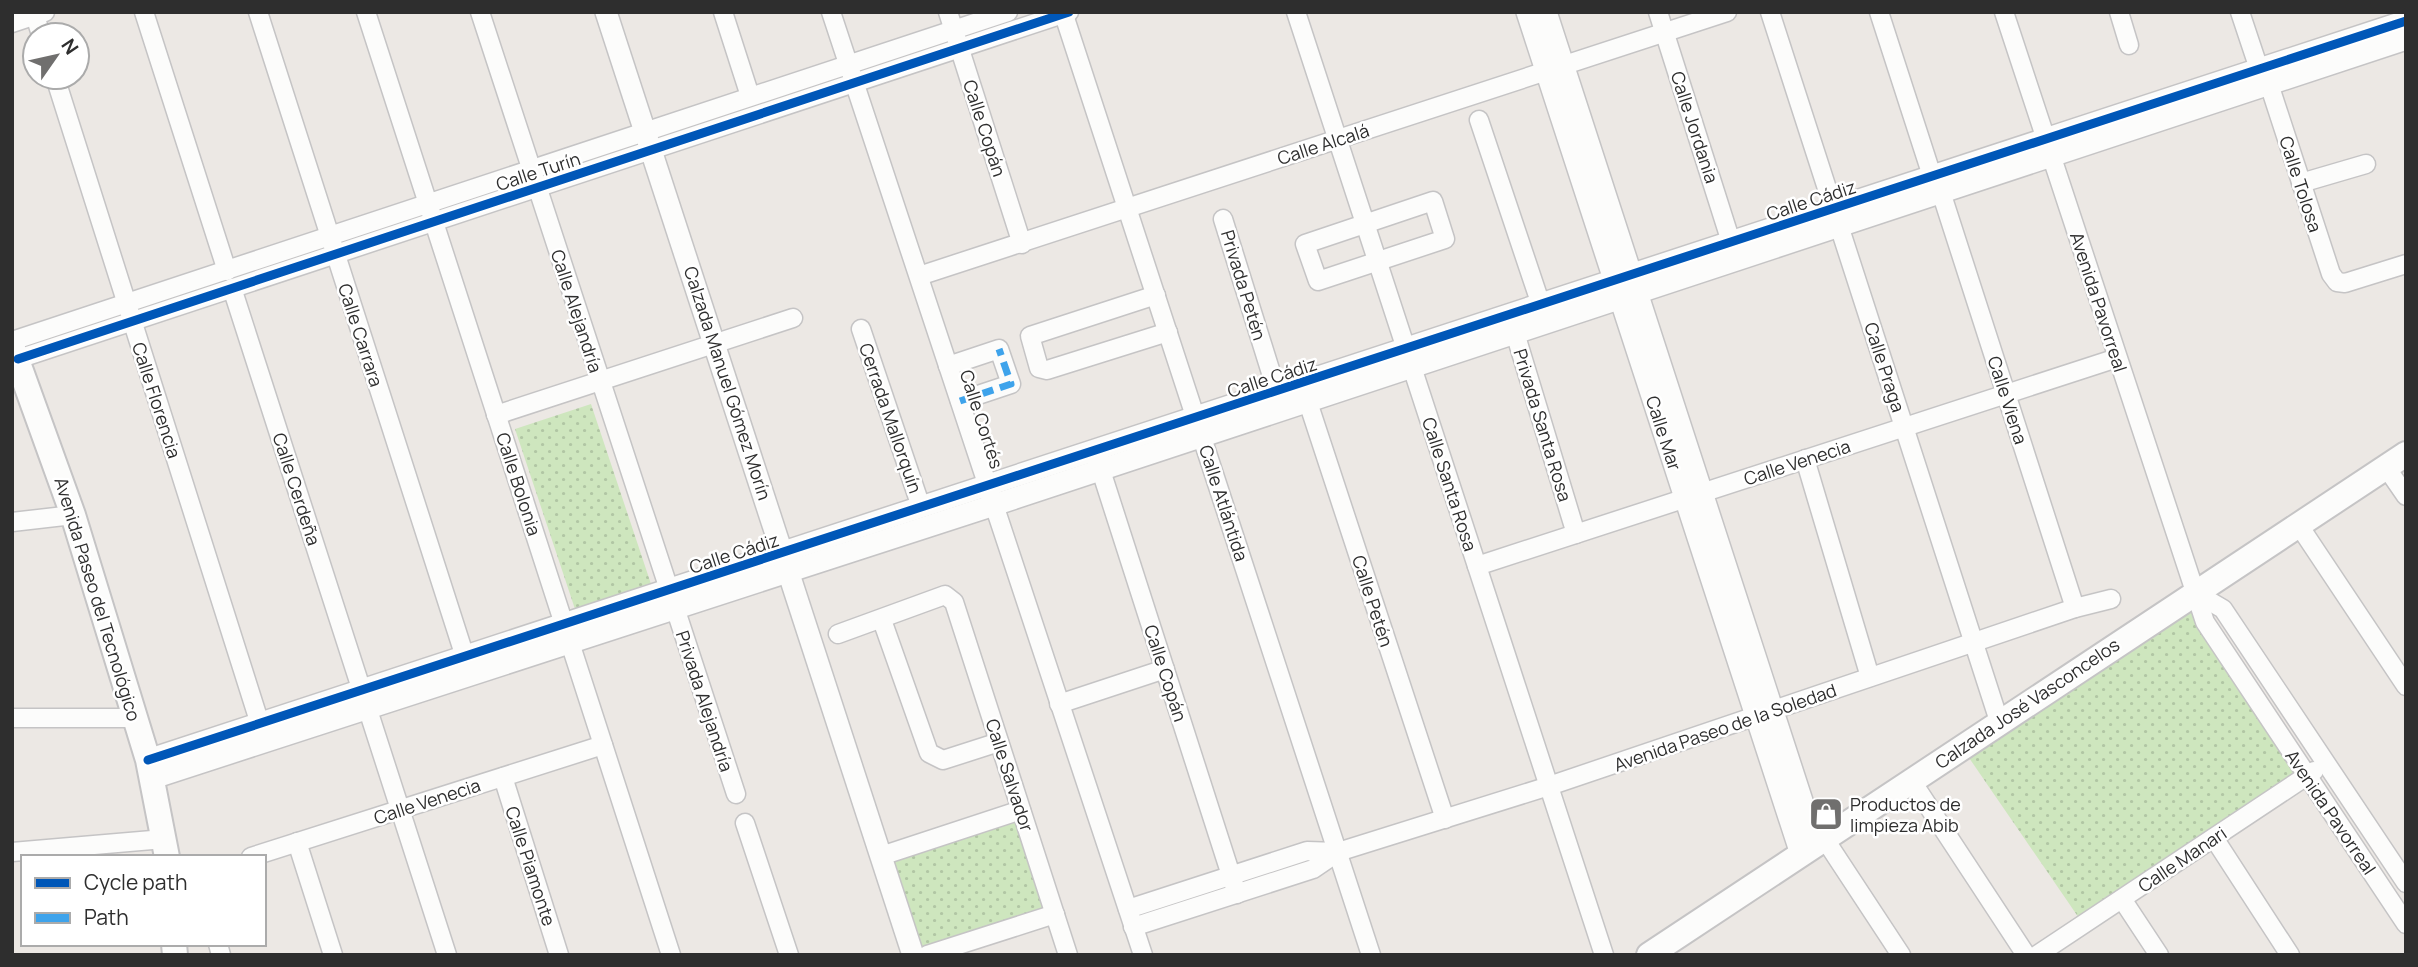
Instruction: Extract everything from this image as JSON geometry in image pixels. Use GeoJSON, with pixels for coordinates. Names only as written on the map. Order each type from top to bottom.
{"type":"FeatureCollection","features":[{"type":"Feature","properties":{"kind":"main road","name":"Avenida Paseo del Tecnológico"},"geometry":{"type":"LineString","coordinates":[[14,348],[73,515],[151,769],[166,848]]}},
{"type":"Feature","properties":{"kind":"main road","name":"Calzada José Vasconcelos"},"geometry":{"type":"LineString","coordinates":[[1649,955],[2194,592],[2396,461]]}},
{"type":"Feature","properties":{"kind":"street","name":"Calle Cerdeña"},"geometry":{"type":"LineString","coordinates":[[144,12],[447,955]]}},
{"type":"Feature","properties":{"kind":"street","name":"Calle Carrara"},"geometry":{"type":"LineString","coordinates":[[258,12],[465,657]]}},
{"type":"Feature","properties":{"kind":"street","name":"Calle Bolonia"},"geometry":{"type":"LineString","coordinates":[[366,12],[671,955]]}},
{"type":"Feature","properties":{"kind":"street","name":"Calle Alejandría"},"geometry":{"type":"LineString","coordinates":[[480,12],[671,600]]}},
{"type":"Feature","properties":{"kind":"street","name":"Calzada Manuel Gómez Morín"},"geometry":{"type":"LineString","coordinates":[[606,12],[716,343],[913,955]]}},
{"type":"Feature","properties":{"kind":"street"},"geometry":{"type":"LineString","coordinates":[[723,12],[750,96]]}},
{"type":"Feature","properties":{"kind":"street","name":"Calle Cortés"},"geometry":{"type":"LineString","coordinates":[[831,12],[1143,955]]}},
{"type":"Feature","properties":{"kind":"street","name":"Calle Copán"},"geometry":{"type":"LineString","coordinates":[[947,12],[1022,244]]}},
{"type":"Feature","properties":{"kind":"street","name":"Calle Turín"},"geometry":{"type":"LineString","coordinates":[[14,348],[431,214],[537,188],[750,96],[1008,12]]}},
{"type":"Feature","properties":{"kind":"street","name":"Calle Santa Rosa"},"geometry":{"type":"LineString","coordinates":[[1296,12],[1604,955]]}},
{"type":"Feature","properties":{"kind":"street","name":"Calle Mar"},"geometry":{"type":"LineString","coordinates":[[1527,12],[1555,69],[1764,714],[1813,845]]}},
{"type":"Feature","properties":{"kind":"street","name":"Calle Mar"},"geometry":{"type":"LineString","coordinates":[[1546,12],[1555,69]]}},
{"type":"Feature","properties":{"kind":"street","name":"Calle Jordania"},"geometry":{"type":"LineString","coordinates":[[1658,12],[1731,242]]}},
{"type":"Feature","properties":{"kind":"street","name":"Calle Alcalá"},"geometry":{"type":"LineString","coordinates":[[919,276],[1727,12]]}},
{"type":"Feature","properties":{"kind":"street","name":"Calle Praga"},"geometry":{"type":"LineString","coordinates":[[1770,12],[1999,722]]}},
{"type":"Feature","properties":{"kind":"street","name":"Calle Viena"},"geometry":{"type":"LineString","coordinates":[[1879,12],[2075,608]]}},
{"type":"Feature","properties":{"kind":"street","name":"Avenida Pavorreal"},"geometry":{"type":"LineString","coordinates":[[2004,12],[2205,622],[2406,924]]}},
{"type":"Feature","properties":{"kind":"street"},"geometry":{"type":"LineString","coordinates":[[2119,12],[2129,45]]}},
{"type":"Feature","properties":{"kind":"street","name":"Calle Tolosa"},"geometry":{"type":"LineString","coordinates":[[2240,12],[2331,274],[2337,282],[2344,283],[2406,264]]}},
{"type":"Feature","properties":{"kind":"street"},"geometry":{"type":"LineString","coordinates":[[12,23],[38,13]]}},
{"type":"Feature","properties":{"kind":"street","name":"Calle Turín"},"geometry":{"type":"LineString","coordinates":[[431,214],[531,170],[854,83],[1065,13]]}},
{"type":"Feature","properties":{"kind":"street","name":"Calle Atlántida"},"geometry":{"type":"LineString","coordinates":[[1065,13],[1371,955]]}},
{"type":"Feature","properties":{"kind":"street","name":"Calle Cádiz"},"geometry":{"type":"LineString","coordinates":[[151,769],[991,496],[2264,76],[2406,21]]}},
{"type":"Feature","properties":{"kind":"street","name":"Calle Cádiz"},"geometry":{"type":"LineString","coordinates":[[2264,76],[2406,39]]}},
{"type":"Feature","properties":{"kind":"street","name":"Calle Florencia"},"geometry":{"type":"LineString","coordinates":[[59,91],[260,724]]}},
{"type":"Feature","properties":{"kind":"street"},"geometry":{"type":"LineString","coordinates":[[1479,120],[1541,305]]}},
{"type":"Feature","properties":{"kind":"street"},"geometry":{"type":"LineString","coordinates":[[2301,183],[2366,164]]}},
{"type":"Feature","properties":{"kind":"street"},"geometry":{"type":"LineString","coordinates":[[1433,201],[1445,239],[1377,262],[1318,281],[1305,244],[1433,201]]}},
{"type":"Feature","properties":{"kind":"street","name":"Calle Cádiz"},"geometry":{"type":"LineString","coordinates":[[1513,324],[1541,305],[1626,287],[1731,242],[1837,217]]}},
{"type":"Feature","properties":{"kind":"street","name":"Privada Petén"},"geometry":{"type":"LineString","coordinates":[[1223,219],[1277,392]]}},
{"type":"Feature","properties":{"kind":"street"},"geometry":{"type":"LineString","coordinates":[[1156,295],[1030,336],[1042,371],[1168,332]]}},
{"type":"Feature","properties":{"kind":"street"},"geometry":{"type":"LineString","coordinates":[[496,415],[793,318]]}},
{"type":"Feature","properties":{"kind":"street","name":"Privada Santa Rosa"},"geometry":{"type":"LineString","coordinates":[[1513,324],[1576,534]]}},
{"type":"Feature","properties":{"kind":"street","name":"Cerrada Mallorquín"},"geometry":{"type":"LineString","coordinates":[[861,329],[922,508]]}},
{"type":"Feature","properties":{"kind":"street"},"geometry":{"type":"LineString","coordinates":[[948,366],[999,349],[1011,384],[960,401]]}},
{"type":"Feature","properties":{"kind":"street","name":"Calle Venecia"},"geometry":{"type":"LineString","coordinates":[[1477,566],[2117,358]]}},
{"type":"Feature","properties":{"kind":"street","name":"Calle Cádiz"},"geometry":{"type":"LineString","coordinates":[[1199,427],[1277,392],[1305,392]]}},
{"type":"Feature","properties":{"kind":"street","name":"Calle Petén"},"geometry":{"type":"LineString","coordinates":[[1305,392],[1445,820]]}},
{"type":"Feature","properties":{"kind":"street"},"geometry":{"type":"LineString","coordinates":[[1805,459],[1870,677]]}},
{"type":"Feature","properties":{"kind":"street","name":"Calle Copán"},"geometry":{"type":"LineString","coordinates":[[1098,460],[1237,894]]}},
{"type":"Feature","properties":{"kind":"street"},"geometry":{"type":"LineString","coordinates":[[2396,461],[2406,496]]}},
{"type":"Feature","properties":{"kind":"street","name":"Calle Cádiz"},"geometry":{"type":"LineString","coordinates":[[786,562],[922,508],[991,496]]}},
{"type":"Feature","properties":{"kind":"street"},"geometry":{"type":"LineString","coordinates":[[12,522],[73,515]]}},
{"type":"Feature","properties":{"kind":"street"},"geometry":{"type":"LineString","coordinates":[[2298,524],[2406,686]]}},
{"type":"Feature","properties":{"kind":"street","name":"Avenida Pavorreal"},"geometry":{"type":"LineString","coordinates":[[2194,592],[2222,609],[2406,883]]}},
{"type":"Feature","properties":{"kind":"street","name":"Calle Salvador"},"geometry":{"type":"LineString","coordinates":[[882,620],[945,595],[954,602],[1068,955]]}},
{"type":"Feature","properties":{"kind":"street","name":"Avenida Paseo de la Soledad"},"geometry":{"type":"LineString","coordinates":[[1133,928],[1313,869],[1338,852],[1549,786],[2075,608],[2112,599]]}},
{"type":"Feature","properties":{"kind":"street","name":"Privada Alejandría"},"geometry":{"type":"LineString","coordinates":[[671,600],[736,794]]}},
{"type":"Feature","properties":{"kind":"street"},"geometry":{"type":"LineString","coordinates":[[838,634],[882,620],[929,753],[943,760],[999,741]]}},
{"type":"Feature","properties":{"kind":"street","name":"Calle Cádiz"},"geometry":{"type":"LineString","coordinates":[[151,769],[260,724],[364,699],[465,657],[567,633]]}},
{"type":"Feature","properties":{"kind":"street"},"geometry":{"type":"LineString","coordinates":[[1059,704],[1165,669]]}},
{"type":"Feature","properties":{"kind":"street"},"geometry":{"type":"LineString","coordinates":[[12,718],[135,718]]}},
{"type":"Feature","properties":{"kind":"street","name":"Calle Venecia"},"geometry":{"type":"LineString","coordinates":[[257,855],[603,745]]}},
{"type":"Feature","properties":{"kind":"street","name":"Calle Manari"},"geometry":{"type":"LineString","coordinates":[[2037,955],[2326,764]]}},
{"type":"Feature","properties":{"kind":"street","name":"Calle Piamonte"},"geometry":{"type":"LineString","coordinates":[[503,776],[559,955]]}},
{"type":"Feature","properties":{"kind":"street"},"geometry":{"type":"LineString","coordinates":[[1911,780],[2026,955]]}},
{"type":"Feature","properties":{"kind":"street"},"geometry":{"type":"LineString","coordinates":[[881,856],[1021,810]]}},
{"type":"Feature","properties":{"kind":"street"},"geometry":{"type":"LineString","coordinates":[[745,823],[789,955]]}},
{"type":"Feature","properties":{"kind":"street"},"geometry":{"type":"LineString","coordinates":[[2214,838],[2290,955]]}},
{"type":"Feature","properties":{"kind":"street"},"geometry":{"type":"LineString","coordinates":[[297,842],[333,955]]}},
{"type":"Feature","properties":{"kind":"street"},"geometry":{"type":"LineString","coordinates":[[1813,845],[1901,955]]}},
{"type":"Feature","properties":{"kind":"street"},"geometry":{"type":"LineString","coordinates":[[12,852],[166,848]]}},
{"type":"Feature","properties":{"kind":"street","name":"Avenida Paseo de la Soledad"},"geometry":{"type":"LineString","coordinates":[[1128,909],[1307,850],[1338,852]]}},
{"type":"Feature","properties":{"kind":"street"},"geometry":{"type":"LineString","coordinates":[[2122,899],[2159,955]]}},
{"type":"Feature","properties":{"kind":"street"},"geometry":{"type":"LineString","coordinates":[[927,955],[1055,914]]}},
{"type":"Feature","properties":{"kind":"green space"},"geometry":{"type":"Polygon","coordinates":[[[591,404],[652,587],[576,612],[515,429],[591,404]]]}},
{"type":"Feature","properties":{"kind":"green space"},"geometry":{"type":"Polygon","coordinates":[[[2192,597],[2302,776],[2081,921],[1965,752],[2192,597]]]}},
{"type":"Feature","properties":{"kind":"green space"},"geometry":{"type":"Polygon","coordinates":[[[1019,815],[1050,912],[918,955],[885,858],[1019,815]]]}},
{"type":"Feature","properties":{"kind":"marked path"},"geometry":{"type":"LineString","coordinates":[[960,401],[1011,384],[999,349]]}},
{"type":"Feature","properties":{"kind":"cycle path"},"geometry":{"type":"LineString","coordinates":[[18,359],[1069,12]]}},
{"type":"Feature","properties":{"kind":"cycle path"},"geometry":{"type":"LineString","coordinates":[[148,760],[2406,21]]}},
{"type":"Feature","properties":{"kind":"place","name":"Productos de limpieza Abib"},"geometry":{"type":"Point","coordinates":[1826,814]}}]}
